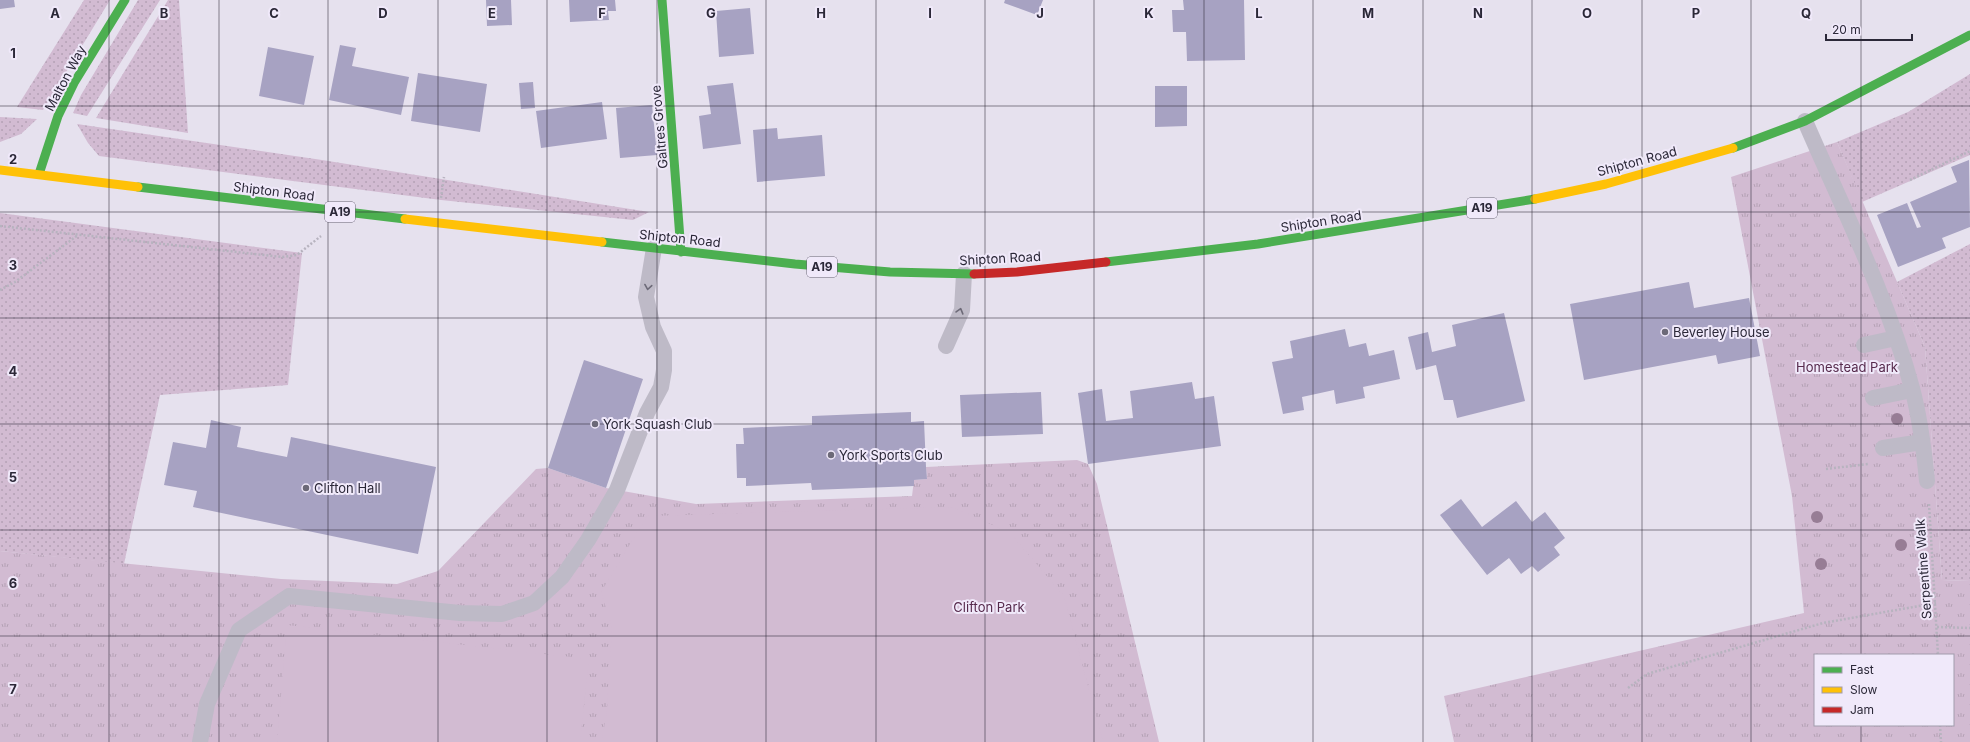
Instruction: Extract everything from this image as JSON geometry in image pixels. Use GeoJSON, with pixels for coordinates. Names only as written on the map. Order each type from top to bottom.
{"type":"FeatureCollection","features":[{"type":"Feature","properties":{"kind":"main road","name":"Malton Way"},"geometry":{"type":"LineString","coordinates":[[39,174],[58,116],[74,84],[125,0]]}},
{"type":"Feature","properties":{"kind":"main road","name":"Galtres Grove"},"geometry":{"type":"LineString","coordinates":[[662,0],[681,252]]}},
{"type":"Feature","properties":{"kind":"main road","name":"Shipton Road"},"geometry":{"type":"LineString","coordinates":[[0,170],[681,252],[884,272],[964,274],[1018,272],[1258,244],[1414,220],[1535,199],[1606,184],[1722,152],[1805,121],[1970,35]]}},
{"type":"Feature","properties":{"kind":"lane"},"geometry":{"type":"LineString","coordinates":[[1805,121],[1882,299],[1896,338],[1912,390],[1922,442],[1927,481]]}},
{"type":"Feature","properties":{"kind":"lane"},"geometry":{"type":"LineString","coordinates":[[200,742],[207,704],[239,630],[290,596],[460,613],[502,614],[534,603],[562,577],[588,540],[617,490],[647,413],[661,387],[664,370],[664,351],[653,327],[646,297],[654,248]]}},
{"type":"Feature","properties":{"kind":"lane"},"geometry":{"type":"LineString","coordinates":[[946,346],[962,310],[964,274]]}},
{"type":"Feature","properties":{"kind":"lane"},"geometry":{"type":"LineString","coordinates":[[1864,345],[1896,338]]}},
{"type":"Feature","properties":{"kind":"lane"},"geometry":{"type":"LineString","coordinates":[[1873,398],[1912,390]]}},
{"type":"Feature","properties":{"kind":"lane"},"geometry":{"type":"LineString","coordinates":[[1883,448],[1922,442]]}},
{"type":"Feature","properties":{"kind":"path"},"geometry":{"type":"LineString","coordinates":[[1910,180],[1970,151]]}},
{"type":"Feature","properties":{"kind":"path"},"geometry":{"type":"LineString","coordinates":[[441,200],[444,177]]}},
{"type":"Feature","properties":{"kind":"path"},"geometry":{"type":"LineString","coordinates":[[0,226],[282,257],[297,255],[352,213]]}},
{"type":"Feature","properties":{"kind":"path"},"geometry":{"type":"LineString","coordinates":[[0,290],[15,282],[79,235]]}},
{"type":"Feature","properties":{"kind":"path","name":"Serpentine Walk"},"geometry":{"type":"LineString","coordinates":[[1927,481],[1936,603],[1938,654]]}},
{"type":"Feature","properties":{"kind":"path"},"geometry":{"type":"LineString","coordinates":[[1628,688],[1647,674],[1822,623],[1936,603]]}},
{"type":"Feature","properties":{"kind":"path"},"geometry":{"type":"LineString","coordinates":[[1937,627],[1970,628]]}},
{"type":"Feature","properties":{"kind":"path"},"geometry":{"type":"LineString","coordinates":[[1940,726],[1941,742]]}},
{"type":"Feature","properties":{"kind":"green space"},"geometry":{"type":"Polygon","coordinates":[[[84,0],[110,0],[43,110],[17,107],[84,0]]]}},
{"type":"Feature","properties":{"kind":"green space"},"geometry":{"type":"Polygon","coordinates":[[[138,0],[160,0],[87,116],[73,113],[81,95],[138,0]]]}},
{"type":"Feature","properties":{"kind":"green space"},"geometry":{"type":"Polygon","coordinates":[[[168,0],[179,0],[188,133],[96,118],[168,0]]]}},
{"type":"Feature","properties":{"kind":"green space"},"geometry":{"type":"Polygon","coordinates":[[[1970,74],[1970,155],[1862,202],[1837,142],[1908,112],[1970,74]]]}},
{"type":"Feature","properties":{"kind":"green space"},"geometry":{"type":"Polygon","coordinates":[[[0,117],[37,119],[21,134],[0,142],[0,117]]]}},
{"type":"Feature","properties":{"kind":"green space"},"geometry":{"type":"Polygon","coordinates":[[[77,124],[322,160],[649,212],[633,220],[441,200],[99,156],[88,143],[77,124]]]}},
{"type":"Feature","properties":{"kind":"green space","name":"Homestead Park"},"geometry":{"type":"Polygon","coordinates":[[[1837,142],[1925,347],[1942,580],[1970,581],[1970,742],[1454,742],[1444,696],[1804,613],[1792,496],[1731,177],[1837,142]]]}},
{"type":"Feature","properties":{"kind":"green space"},"geometry":{"type":"Polygon","coordinates":[[[0,213],[302,253],[288,385],[160,395],[124,564],[0,551],[0,213]]]}},
{"type":"Feature","properties":{"kind":"green space"},"geometry":{"type":"Polygon","coordinates":[[[1970,244],[1970,581],[1942,580],[1925,347],[1897,282],[1970,244]]]}},
{"type":"Feature","properties":{"kind":"green space","name":"Clifton Park"},"geometry":{"type":"Polygon","coordinates":[[[1077,460],[1088,464],[1097,484],[1159,742],[0,742],[0,551],[281,579],[397,584],[438,571],[536,469],[548,468],[606,488],[696,504],[912,496],[914,480],[927,479],[926,467],[1077,460]]]}},
{"type":"Feature","properties":{"kind":"green space"},"geometry":{"type":"Polygon","coordinates":[[[953,507],[1010,533],[1064,596],[1103,742],[602,742],[607,709],[612,627],[601,592],[647,516],[953,507]]]}},
{"type":"Feature","properties":{"kind":"green space"},"geometry":{"type":"Polygon","coordinates":[[[287,625],[589,659],[580,742],[277,742],[287,625]]]}},
{"type":"Feature","properties":{"kind":"building"},"geometry":{"type":"Polygon","coordinates":[[[0,0],[14,0],[15,7],[0,9],[0,0]]]}},
{"type":"Feature","properties":{"kind":"building"},"geometry":{"type":"Polygon","coordinates":[[[486,0],[511,0],[512,25],[487,26],[486,0]]]}},
{"type":"Feature","properties":{"kind":"building"},"geometry":{"type":"Polygon","coordinates":[[[569,0],[615,0],[616,11],[608,11],[609,20],[570,22],[569,0]]]}},
{"type":"Feature","properties":{"kind":"building"},"geometry":{"type":"Polygon","coordinates":[[[1005,0],[1043,0],[1037,15],[1004,3],[1005,0]]]}},
{"type":"Feature","properties":{"kind":"building"},"geometry":{"type":"Polygon","coordinates":[[[1183,0],[1244,0],[1245,60],[1187,61],[1186,32],[1173,32],[1172,10],[1184,10],[1183,0]]]}},
{"type":"Feature","properties":{"kind":"building"},"geometry":{"type":"Polygon","coordinates":[[[750,8],[754,54],[719,57],[716,11],[750,8]]]}},
{"type":"Feature","properties":{"kind":"building"},"geometry":{"type":"Polygon","coordinates":[[[340,45],[356,48],[352,66],[409,77],[401,115],[329,100],[340,45]]]}},
{"type":"Feature","properties":{"kind":"building"},"geometry":{"type":"Polygon","coordinates":[[[268,47],[314,56],[304,105],[259,96],[268,47]]]}},
{"type":"Feature","properties":{"kind":"building"},"geometry":{"type":"Polygon","coordinates":[[[418,73],[487,84],[480,132],[411,121],[418,73]]]}},
{"type":"Feature","properties":{"kind":"building"},"geometry":{"type":"Polygon","coordinates":[[[533,82],[535,108],[521,109],[519,83],[533,82]]]}},
{"type":"Feature","properties":{"kind":"building"},"geometry":{"type":"Polygon","coordinates":[[[733,83],[741,144],[703,149],[699,116],[711,114],[707,86],[733,83]]]}},
{"type":"Feature","properties":{"kind":"building"},"geometry":{"type":"Polygon","coordinates":[[[1155,86],[1187,86],[1187,126],[1155,127],[1155,86]]]}},
{"type":"Feature","properties":{"kind":"building"},"geometry":{"type":"Polygon","coordinates":[[[602,102],[607,139],[541,148],[536,111],[602,102]]]}},
{"type":"Feature","properties":{"kind":"building"},"geometry":{"type":"Polygon","coordinates":[[[652,105],[657,155],[620,158],[616,108],[652,105]]]}},
{"type":"Feature","properties":{"kind":"building"},"geometry":{"type":"Polygon","coordinates":[[[777,128],[778,139],[822,135],[825,176],[757,182],[753,130],[777,128]]]}},
{"type":"Feature","properties":{"kind":"building"},"geometry":{"type":"Polygon","coordinates":[[[1969,160],[1970,227],[1942,238],[1946,248],[1898,267],[1877,215],[1907,203],[1917,228],[1921,227],[1910,202],[1957,182],[1951,167],[1969,160]]]}},
{"type":"Feature","properties":{"kind":"building","name":"Beverley House"},"geometry":{"type":"Polygon","coordinates":[[[1689,282],[1694,308],[1749,298],[1760,356],[1718,364],[1716,355],[1584,380],[1570,304],[1689,282]]]}},
{"type":"Feature","properties":{"kind":"building"},"geometry":{"type":"Polygon","coordinates":[[[1504,313],[1525,401],[1457,418],[1453,400],[1444,400],[1436,365],[1416,370],[1408,337],[1428,332],[1432,352],[1456,346],[1452,325],[1504,313]]]}},
{"type":"Feature","properties":{"kind":"building"},"geometry":{"type":"Polygon","coordinates":[[[1345,329],[1349,347],[1366,343],[1369,356],[1394,350],[1400,379],[1363,387],[1365,398],[1336,404],[1334,390],[1302,397],[1304,410],[1283,414],[1272,362],[1293,358],[1290,341],[1345,329]]]}},
{"type":"Feature","properties":{"kind":"building","name":"York Squash Club"},"geometry":{"type":"Polygon","coordinates":[[[584,360],[643,379],[606,488],[548,468],[584,360]]]}},
{"type":"Feature","properties":{"kind":"building"},"geometry":{"type":"Polygon","coordinates":[[[1192,382],[1195,399],[1214,396],[1221,446],[1088,464],[1078,393],[1102,389],[1106,421],[1133,418],[1130,391],[1192,382]]]}},
{"type":"Feature","properties":{"kind":"building"},"geometry":{"type":"Polygon","coordinates":[[[1041,392],[1043,434],[962,437],[960,395],[1041,392]]]}},
{"type":"Feature","properties":{"kind":"building","name":"York Sports Club"},"geometry":{"type":"Polygon","coordinates":[[[911,412],[911,422],[924,421],[927,479],[914,480],[914,486],[812,490],[811,483],[746,486],[746,478],[737,478],[736,444],[744,444],[743,428],[812,425],[812,416],[911,412]]]}},
{"type":"Feature","properties":{"kind":"building","name":"Clifton Hall"},"geometry":{"type":"Polygon","coordinates":[[[211,420],[241,427],[237,447],[287,457],[291,437],[436,467],[418,554],[193,507],[197,491],[164,485],[173,442],[206,448],[211,420]]]}},
{"type":"Feature","properties":{"kind":"building"},"geometry":{"type":"Polygon","coordinates":[[[1461,499],[1482,527],[1516,501],[1532,522],[1545,512],[1565,538],[1554,547],[1560,555],[1538,572],[1532,566],[1521,574],[1509,558],[1487,575],[1440,515],[1461,499]]]}},
{"type":"Feature","properties":{"kind":"traffic: fast"},"geometry":{"type":"LineString","coordinates":[[39,174],[58,116],[74,83],[125,0]]}},
{"type":"Feature","properties":{"kind":"traffic: fast"},"geometry":{"type":"LineString","coordinates":[[662,0],[681,252]]}},
{"type":"Feature","properties":{"kind":"traffic: fast"},"geometry":{"type":"LineString","coordinates":[[1733,148],[1805,121],[1970,35]]}},
{"type":"Feature","properties":{"kind":"traffic: fast"},"geometry":{"type":"LineString","coordinates":[[138,187],[405,219]]}},
{"type":"Feature","properties":{"kind":"traffic: fast"},"geometry":{"type":"LineString","coordinates":[[1106,262],[1258,244],[1535,199]]}},
{"type":"Feature","properties":{"kind":"traffic: fast"},"geometry":{"type":"LineString","coordinates":[[602,242],[795,264],[890,272],[974,274]]}},
{"type":"Feature","properties":{"kind":"traffic: slow"},"geometry":{"type":"LineString","coordinates":[[1535,199],[1606,184],[1733,148]]}},
{"type":"Feature","properties":{"kind":"traffic: slow"},"geometry":{"type":"LineString","coordinates":[[0,170],[138,187]]}},
{"type":"Feature","properties":{"kind":"traffic: slow"},"geometry":{"type":"LineString","coordinates":[[405,219],[602,242]]}},
{"type":"Feature","properties":{"kind":"traffic: jam"},"geometry":{"type":"LineString","coordinates":[[974,274],[1017,272],[1106,262]]}},
{"type":"Feature","properties":{"kind":"place","name":"Beverley House"},"geometry":{"type":"Point","coordinates":[1665,332]}},
{"type":"Feature","properties":{"kind":"place","name":"York Squash Club"},"geometry":{"type":"Point","coordinates":[595,424]}},
{"type":"Feature","properties":{"kind":"place","name":"York Sports Club"},"geometry":{"type":"Point","coordinates":[831,455]}},
{"type":"Feature","properties":{"kind":"place","name":"Clifton Hall"},"geometry":{"type":"Point","coordinates":[306,488]}}]}
